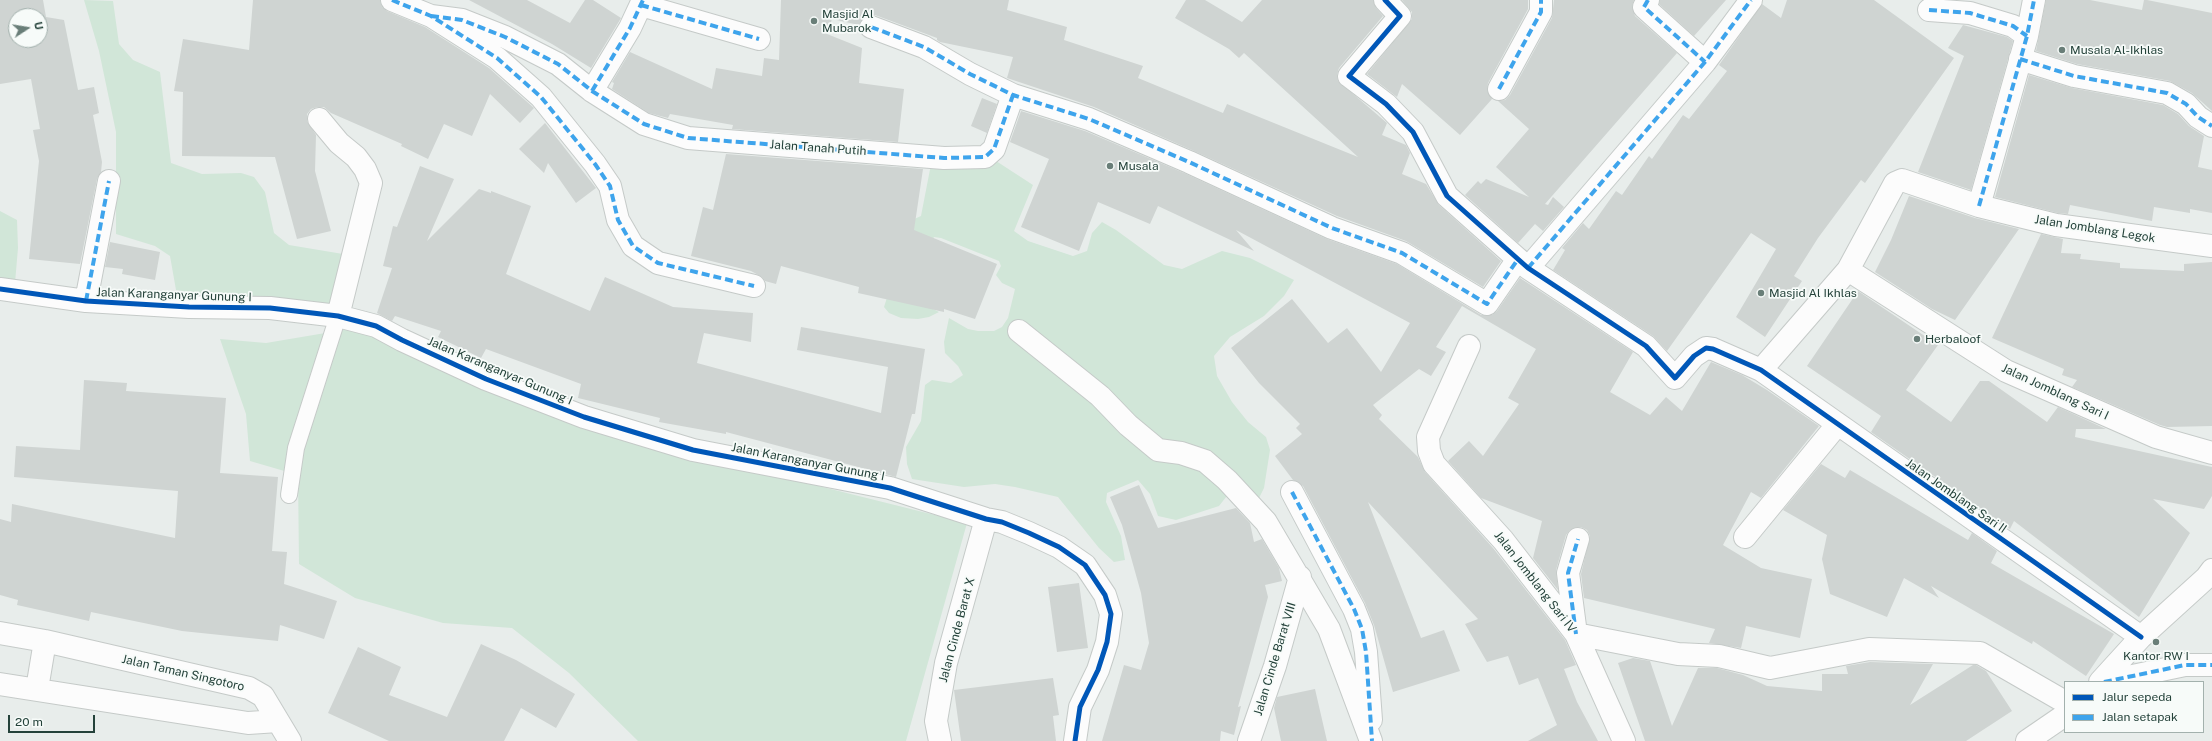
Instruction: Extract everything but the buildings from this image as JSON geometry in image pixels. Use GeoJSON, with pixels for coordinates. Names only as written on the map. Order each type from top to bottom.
{"type":"FeatureCollection","features":[{"type":"Feature","properties":{"kind":"street"},"geometry":{"type":"LineString","coordinates":[[392,0],[431,16],[497,58],[541,97],[595,164],[610,186],[618,220],[633,246],[658,263],[754,286]]}},
{"type":"Feature","properties":{"kind":"street"},"geometry":{"type":"LineString","coordinates":[[1385,0],[1400,16],[1349,76],[1386,104],[1413,132],[1448,196],[1523,263],[1646,346],[1676,378],[1694,356],[1706,348],[1713,349],[1761,370]]}},
{"type":"Feature","properties":{"kind":"street"},"geometry":{"type":"LineString","coordinates":[[1499,89],[1541,12],[1541,0]]}},
{"type":"Feature","properties":{"kind":"street"},"geometry":{"type":"LineString","coordinates":[[1648,0],[1644,7],[1705,62]]}},
{"type":"Feature","properties":{"kind":"street"},"geometry":{"type":"LineString","coordinates":[[872,27],[924,47],[970,74],[1013,95],[1089,119],[1189,162],[1332,228],[1402,253],[1487,304],[1705,62],[1751,0]]}},
{"type":"Feature","properties":{"kind":"street"},"geometry":{"type":"LineString","coordinates":[[1979,206],[2027,36],[2034,0]]}},
{"type":"Feature","properties":{"kind":"street"},"geometry":{"type":"LineString","coordinates":[[592,91],[639,10],[759,39]]}},
{"type":"Feature","properties":{"kind":"street"},"geometry":{"type":"LineString","coordinates":[[1929,10],[1970,12],[2013,26],[2027,36]]}},
{"type":"Feature","properties":{"kind":"street","name":"Jalan Tanah Putih"},"geometry":{"type":"LineString","coordinates":[[431,16],[462,20],[505,37],[558,64],[592,91],[644,124],[688,138],[944,158],[985,157],[994,149],[1013,95]]}},
{"type":"Feature","properties":{"kind":"street"},"geometry":{"type":"LineString","coordinates":[[2020,59],[2074,76],[2167,93],[2186,104],[2198,117],[2212,126]]}},
{"type":"Feature","properties":{"kind":"street"},"geometry":{"type":"LineString","coordinates":[[319,119],[339,142],[356,157],[365,170],[371,183],[338,316]]}},
{"type":"Feature","properties":{"kind":"street","name":"Jalan Jomblang Legok"},"geometry":{"type":"LineString","coordinates":[[1761,370],[1848,270],[1895,183],[1898,181],[1907,180],[1979,206],[2056,224],[2212,246]]}},
{"type":"Feature","properties":{"kind":"street"},"geometry":{"type":"LineString","coordinates":[[86,301],[109,181]]}},
{"type":"Feature","properties":{"kind":"street","name":"Jalan Jomblang Sari I"},"geometry":{"type":"LineString","coordinates":[[1848,270],[2006,371],[2156,437],[2212,453]]}},
{"type":"Feature","properties":{"kind":"street","name":"Jalan Karanganyar Gunung I"},"geometry":{"type":"LineString","coordinates":[[0,289],[86,301],[189,307],[270,308],[338,316],[376,326],[402,340],[486,379],[584,417],[693,450],[890,488],[986,519],[1002,522],[1059,546],[1085,565],[1105,595],[1111,614],[1107,642],[1098,670],[1080,708],[1075,741]]}},
{"type":"Feature","properties":{"kind":"street"},"geometry":{"type":"LineString","coordinates":[[1020,331],[1100,396],[1128,425],[1158,450],[1182,453],[1205,461],[1227,480],[1266,522],[1300,577],[1328,629],[1372,741]]}},
{"type":"Feature","properties":{"kind":"street","name":"Jalan Jomblang Sari IV"},"geometry":{"type":"LineString","coordinates":[[1469,346],[1428,437],[1429,451],[1434,464],[1503,540],[1576,634],[1624,741]]}},
{"type":"Feature","properties":{"kind":"street","name":"Jalan Jomblang Sari II"},"geometry":{"type":"LineString","coordinates":[[1761,370],[1837,426],[2141,638]]}},
{"type":"Feature","properties":{"kind":"street"},"geometry":{"type":"LineString","coordinates":[[1745,536],[1837,426]]}},
{"type":"Feature","properties":{"kind":"street"},"geometry":{"type":"LineString","coordinates":[[1292,492],[1354,609],[1362,629],[1366,652],[1372,741]]}},
{"type":"Feature","properties":{"kind":"street","name":"Jalan Cinde Barat X"},"geometry":{"type":"LineString","coordinates":[[940,741],[936,721],[946,663],[986,519]]}},
{"type":"Feature","properties":{"kind":"street"},"geometry":{"type":"LineString","coordinates":[[1578,539],[1568,573],[1576,634],[1678,654],[1719,656],[1770,668],[1869,649],[1980,653],[2064,701]]}},
{"type":"Feature","properties":{"kind":"street"},"geometry":{"type":"LineString","coordinates":[[2101,681],[2141,638],[2206,578],[2212,570]]}},
{"type":"Feature","properties":{"kind":"street","name":"Jalan Cinde Barat VIII"},"geometry":{"type":"LineString","coordinates":[[1249,741],[1275,666],[1300,577]]}},
{"type":"Feature","properties":{"kind":"street","name":"Jalan Taman Singotoro"},"geometry":{"type":"LineString","coordinates":[[0,633],[249,688],[263,696],[290,741]]}},
{"type":"Feature","properties":{"kind":"street"},"geometry":{"type":"LineString","coordinates":[[36,689],[45,642]]}},
{"type":"Feature","properties":{"kind":"street"},"geometry":{"type":"LineString","coordinates":[[2109,681],[2185,665],[2212,665]]}},
{"type":"Feature","properties":{"kind":"street"},"geometry":{"type":"LineString","coordinates":[[0,684],[248,723],[278,721]]}},
{"type":"Feature","properties":{"kind":"street"},"geometry":{"type":"LineString","coordinates":[[2027,741],[2064,716]]}},
{"type":"Feature","properties":{"kind":"lane"},"geometry":{"type":"LineString","coordinates":[[289,495],[296,448],[338,316]]}},
{"type":"Feature","properties":{"kind":"green space"},"geometry":{"type":"Polygon","coordinates":[[[84,0],[113,1],[119,44],[133,60],[160,72],[171,163],[202,174],[241,173],[254,177],[265,192],[274,233],[289,245],[343,254],[337,305],[240,298],[176,290],[170,256],[155,246],[116,234],[116,132],[99,51],[84,0]]]}},
{"type":"Feature","properties":{"kind":"green space"},"geometry":{"type":"Polygon","coordinates":[[[932,159],[993,159],[1033,185],[1014,231],[1028,241],[1073,256],[1087,251],[1092,233],[1102,222],[1116,230],[1164,265],[1182,269],[1222,251],[1250,258],[1294,280],[1284,296],[1264,316],[1230,337],[1214,356],[1217,376],[1232,402],[1248,422],[1266,437],[1270,450],[1264,488],[1257,502],[1230,492],[1219,506],[1176,520],[1158,516],[1150,494],[1138,480],[1107,493],[1106,502],[1121,536],[1125,560],[1114,562],[1099,548],[1058,497],[995,484],[964,487],[912,479],[907,464],[906,447],[921,421],[925,385],[932,380],[951,383],[963,375],[958,366],[945,353],[944,342],[949,318],[968,329],[978,331],[994,331],[1002,327],[1008,318],[1015,289],[1002,283],[996,275],[1001,266],[999,261],[941,238],[934,237],[930,245],[933,309],[939,312],[929,317],[918,319],[901,318],[889,313],[884,307],[912,220],[921,216],[932,159]]]}},
{"type":"Feature","properties":{"kind":"green space"},"geometry":{"type":"Polygon","coordinates":[[[0,211],[17,220],[18,248],[15,283],[0,280],[0,211]]]}},
{"type":"Feature","properties":{"kind":"green space"},"geometry":{"type":"Polygon","coordinates":[[[355,328],[602,432],[967,523],[906,741],[638,741],[569,673],[512,628],[443,623],[355,598],[299,564],[298,475],[250,461],[246,414],[220,339],[266,343],[355,328]]]}},
{"type":"Feature","properties":{"kind":"marked path"},"geometry":{"type":"LineString","coordinates":[[392,0],[431,16],[497,58],[541,97],[595,164],[610,186],[618,220],[633,246],[658,263],[754,286]]}},
{"type":"Feature","properties":{"kind":"marked path"},"geometry":{"type":"LineString","coordinates":[[592,91],[630,28],[643,0]]}},
{"type":"Feature","properties":{"kind":"marked path"},"geometry":{"type":"LineString","coordinates":[[1499,89],[1541,12],[1541,0]]}},
{"type":"Feature","properties":{"kind":"marked path"},"geometry":{"type":"LineString","coordinates":[[1648,0],[1644,7],[1705,62]]}},
{"type":"Feature","properties":{"kind":"marked path"},"geometry":{"type":"LineString","coordinates":[[1528,268],[1705,62],[1751,0]]}},
{"type":"Feature","properties":{"kind":"marked path"},"geometry":{"type":"LineString","coordinates":[[1979,206],[2027,36],[2034,0]]}},
{"type":"Feature","properties":{"kind":"marked path"},"geometry":{"type":"LineString","coordinates":[[641,5],[759,39]]}},
{"type":"Feature","properties":{"kind":"marked path"},"geometry":{"type":"LineString","coordinates":[[1929,10],[1970,13],[2013,26],[2027,36]]}},
{"type":"Feature","properties":{"kind":"marked path"},"geometry":{"type":"LineString","coordinates":[[431,16],[462,20],[505,37],[558,64],[592,91],[644,124],[688,138],[944,158],[985,157],[994,149],[1013,95]]}},
{"type":"Feature","properties":{"kind":"marked path"},"geometry":{"type":"LineString","coordinates":[[871,27],[924,47],[970,74],[1013,95],[1089,119],[1189,162],[1332,228],[1402,253],[1487,304],[1518,259]]}},
{"type":"Feature","properties":{"kind":"marked path"},"geometry":{"type":"LineString","coordinates":[[2020,59],[2074,76],[2167,93],[2186,104],[2198,117],[2212,126]]}},
{"type":"Feature","properties":{"kind":"marked path"},"geometry":{"type":"LineString","coordinates":[[86,301],[109,181]]}},
{"type":"Feature","properties":{"kind":"marked path"},"geometry":{"type":"LineString","coordinates":[[1292,492],[1354,609],[1362,629],[1366,652],[1372,741]]}},
{"type":"Feature","properties":{"kind":"marked path"},"geometry":{"type":"LineString","coordinates":[[1576,634],[1568,573],[1578,539]]}},
{"type":"Feature","properties":{"kind":"marked path"},"geometry":{"type":"LineString","coordinates":[[2109,681],[2185,665],[2212,665]]}},
{"type":"Feature","properties":{"kind":"cycle path"},"geometry":{"type":"LineString","coordinates":[[1385,0],[1400,16],[1349,76],[1386,104],[1413,132],[1447,196],[1528,268],[1646,346],[1675,378],[1694,356],[1706,348],[1713,349],[1761,370],[2141,637]]}},
{"type":"Feature","properties":{"kind":"cycle path"},"geometry":{"type":"LineString","coordinates":[[0,289],[86,301],[189,307],[270,308],[338,316],[376,326],[402,340],[486,379],[584,417],[693,450],[890,488],[986,519],[1002,522],[1029,533],[1059,547],[1085,565],[1105,595],[1111,614],[1107,642],[1098,670],[1080,707],[1075,741]]}},
{"type":"Feature","properties":{"kind":"place","name":"Masjid Al Mubarok"},"geometry":{"type":"Point","coordinates":[814,21]}},
{"type":"Feature","properties":{"kind":"place","name":"Musala Al-Ikhlas"},"geometry":{"type":"Point","coordinates":[2062,50]}},
{"type":"Feature","properties":{"kind":"place","name":"Musala"},"geometry":{"type":"Point","coordinates":[1110,166]}},
{"type":"Feature","properties":{"kind":"place","name":"Masjid Al Ikhlas"},"geometry":{"type":"Point","coordinates":[1761,293]}},
{"type":"Feature","properties":{"kind":"place","name":"Herbaloof"},"geometry":{"type":"Point","coordinates":[1917,339]}},
{"type":"Feature","properties":{"kind":"place","name":"Kantor RW I"},"geometry":{"type":"Point","coordinates":[2156,642]}}]}
